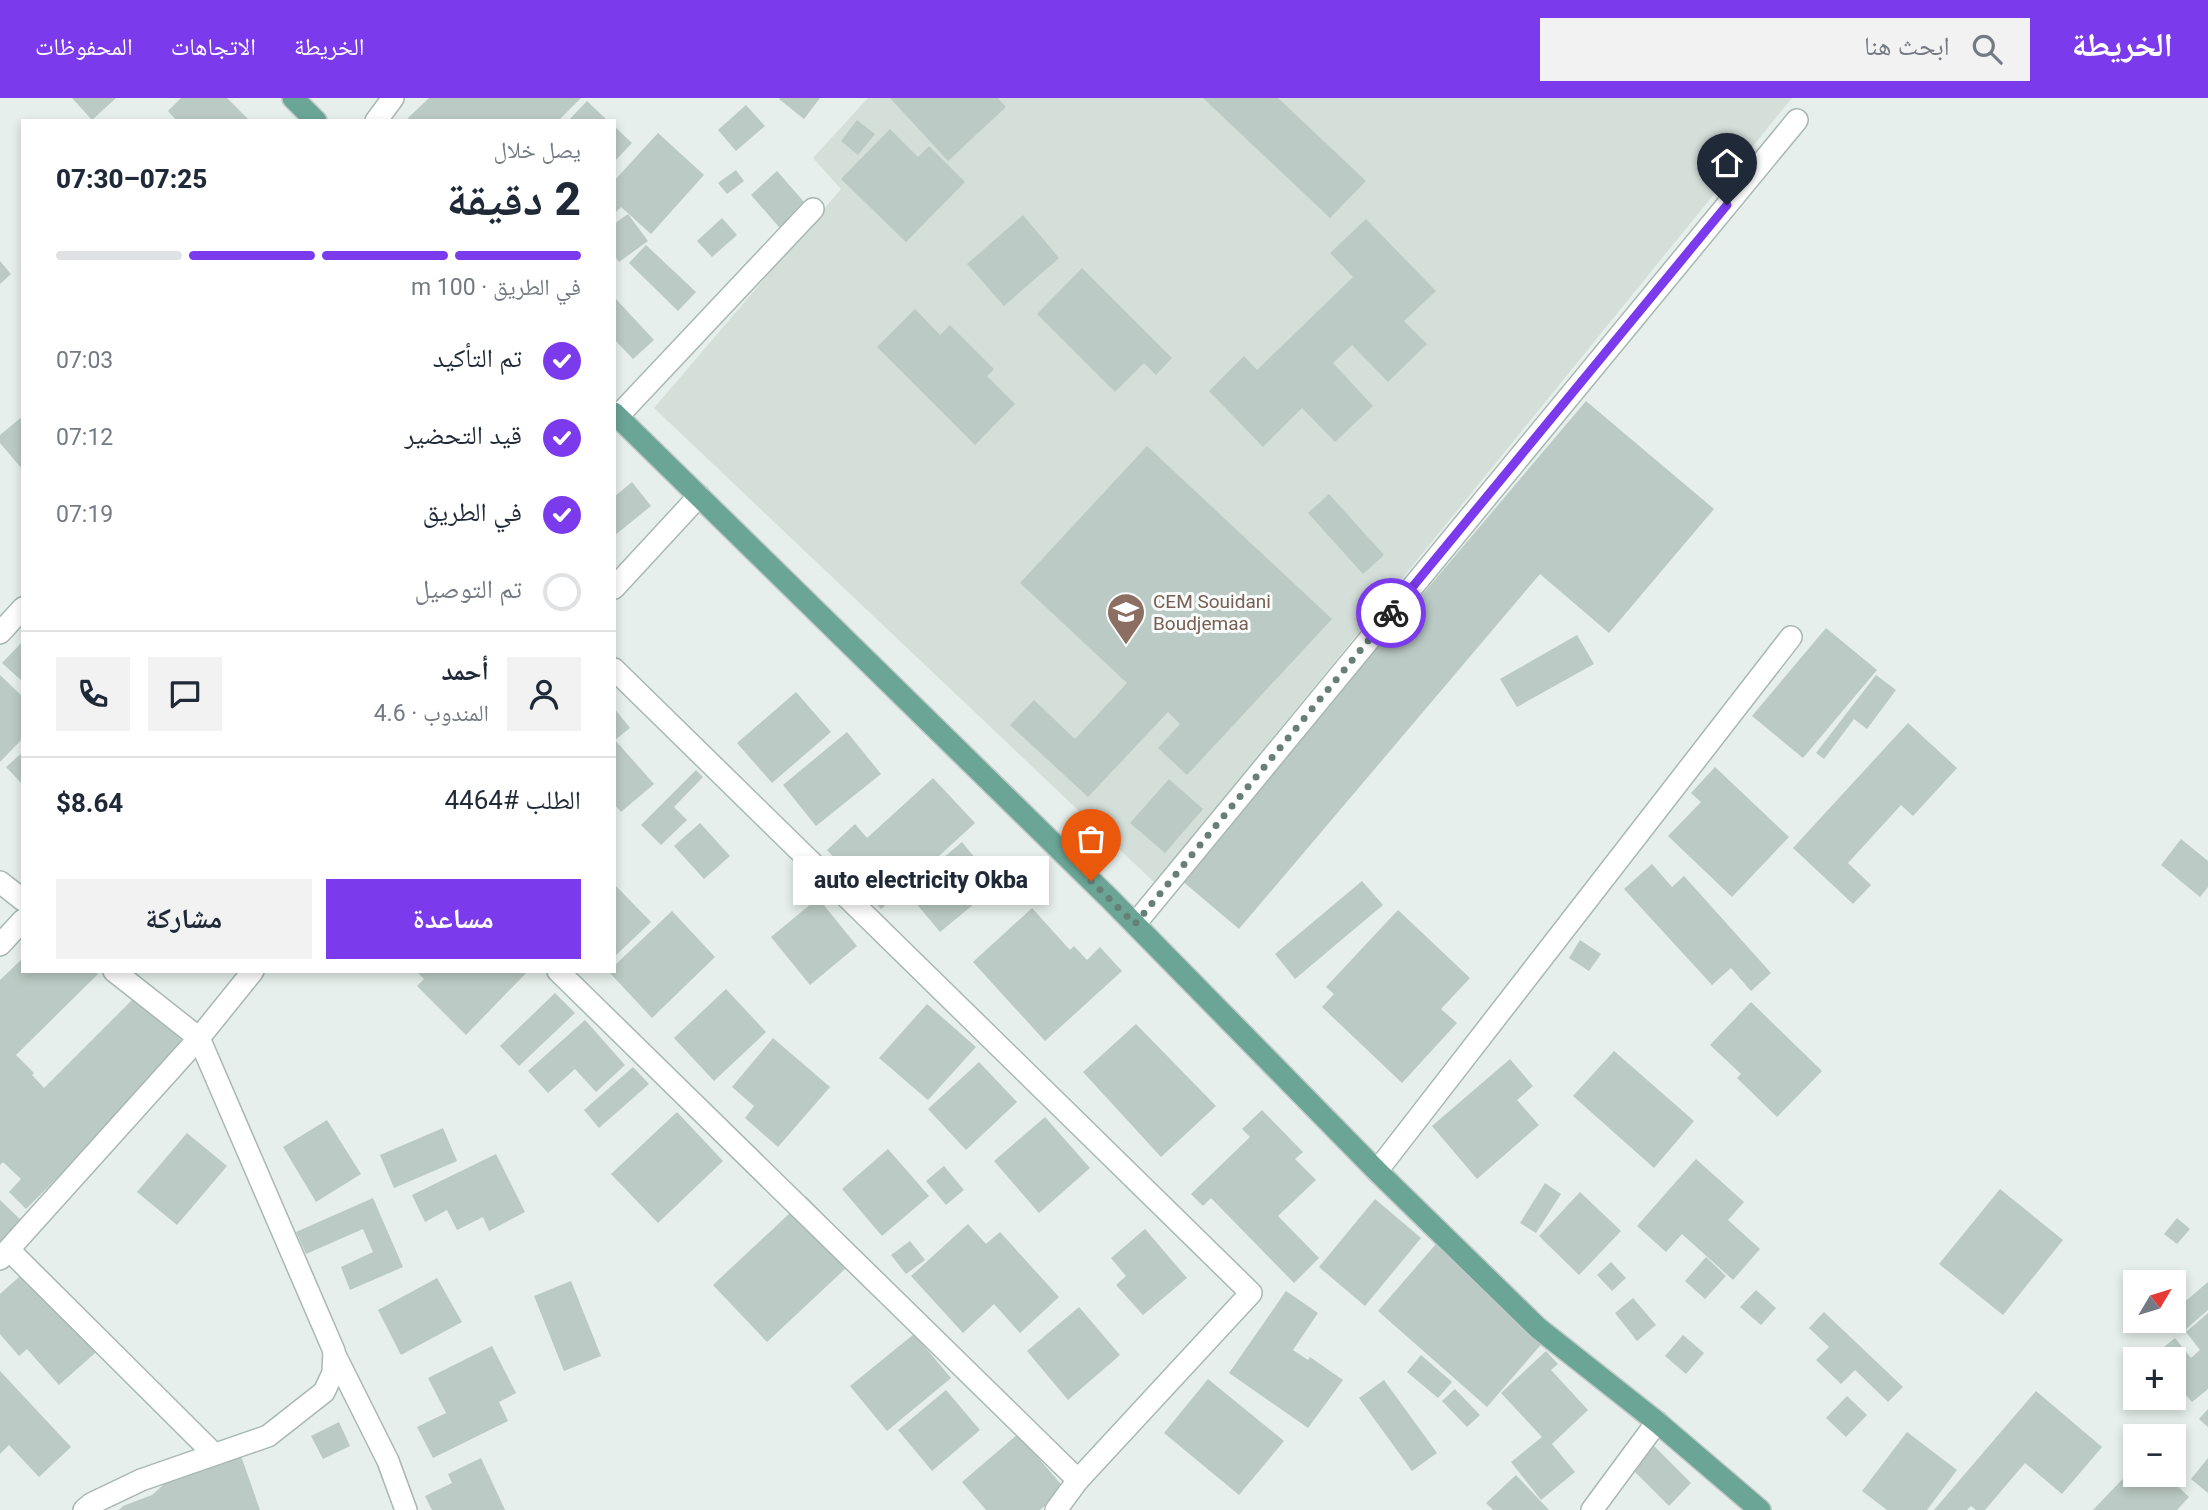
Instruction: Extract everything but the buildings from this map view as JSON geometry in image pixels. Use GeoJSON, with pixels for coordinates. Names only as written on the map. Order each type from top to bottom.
{"type":"FeatureCollection","features":[{"type":"Feature","properties":{"kind":"main road"},"geometry":{"type":"LineString","coordinates":[[293,98],[314,119]]}},
{"type":"Feature","properties":{"kind":"main road"},"geometry":{"type":"LineString","coordinates":[[616,415],[1135,924],[1377,1171],[1538,1328],[1657,1422],[1760,1510]]}},
{"type":"Feature","properties":{"kind":"street"},"geometry":{"type":"LineString","coordinates":[[377,119],[393,98]]}},
{"type":"Feature","properties":{"kind":"street"},"geometry":{"type":"LineString","coordinates":[[1135,924],[1797,120]]}},
{"type":"Feature","properties":{"kind":"street"},"geometry":{"type":"LineString","coordinates":[[616,415],[813,209]]}},
{"type":"Feature","properties":{"kind":"street"},"geometry":{"type":"LineString","coordinates":[[616,586],[699,496]]}},
{"type":"Feature","properties":{"kind":"street"},"geometry":{"type":"LineString","coordinates":[[0,632],[21,610]]}},
{"type":"Feature","properties":{"kind":"street"},"geometry":{"type":"LineString","coordinates":[[1377,1171],[1791,637]]}},
{"type":"Feature","properties":{"kind":"street"},"geometry":{"type":"LineString","coordinates":[[616,671],[1251,1293],[1078,1480],[1056,1510]]}},
{"type":"Feature","properties":{"kind":"street"},"geometry":{"type":"LineString","coordinates":[[0,882],[21,898]]}},
{"type":"Feature","properties":{"kind":"street"},"geometry":{"type":"LineString","coordinates":[[0,945],[21,922]]}},
{"type":"Feature","properties":{"kind":"street"},"geometry":{"type":"LineString","coordinates":[[117,973],[199,1038],[334,1352],[388,1461],[406,1510]]}},
{"type":"Feature","properties":{"kind":"street"},"geometry":{"type":"LineString","coordinates":[[213,1453],[4,1254],[199,1038],[251,973]]}},
{"type":"Feature","properties":{"kind":"street"},"geometry":{"type":"LineString","coordinates":[[560,973],[1078,1480]]}},
{"type":"Feature","properties":{"kind":"street"},"geometry":{"type":"LineString","coordinates":[[83,1510],[141,1480],[268,1436],[324,1392],[333,1373],[334,1352]]}},
{"type":"Feature","properties":{"kind":"street"},"geometry":{"type":"LineString","coordinates":[[1592,1510],[1657,1422]]}},
{"type":"Feature","properties":{"kind":"shaded area","name":"CEM Souidani Boudjemaa"},"geometry":{"type":"Polygon","coordinates":[[[868,98],[1792,98],[1155,883],[654,408],[841,189],[813,158],[868,98]]]}},
{"type":"Feature","properties":{"kind":"way so far"},"geometry":{"type":"LineString","coordinates":[[1091,881],[1135,924],[1391,613]]}},
{"type":"Feature","properties":{"kind":"place","name":"CEM Souidani Boudjemaa"},"geometry":{"type":"Point","coordinates":[1126,646]}},
{"type":"Feature","properties":{"kind":"place","name":"auto electricity Okba"},"geometry":{"type":"Point","coordinates":[1091,881]}},
{"type":"Feature","properties":{"kind":"route"},"geometry":{"type":"LineString","coordinates":[[1391,613],[1727,205]]}}]}
